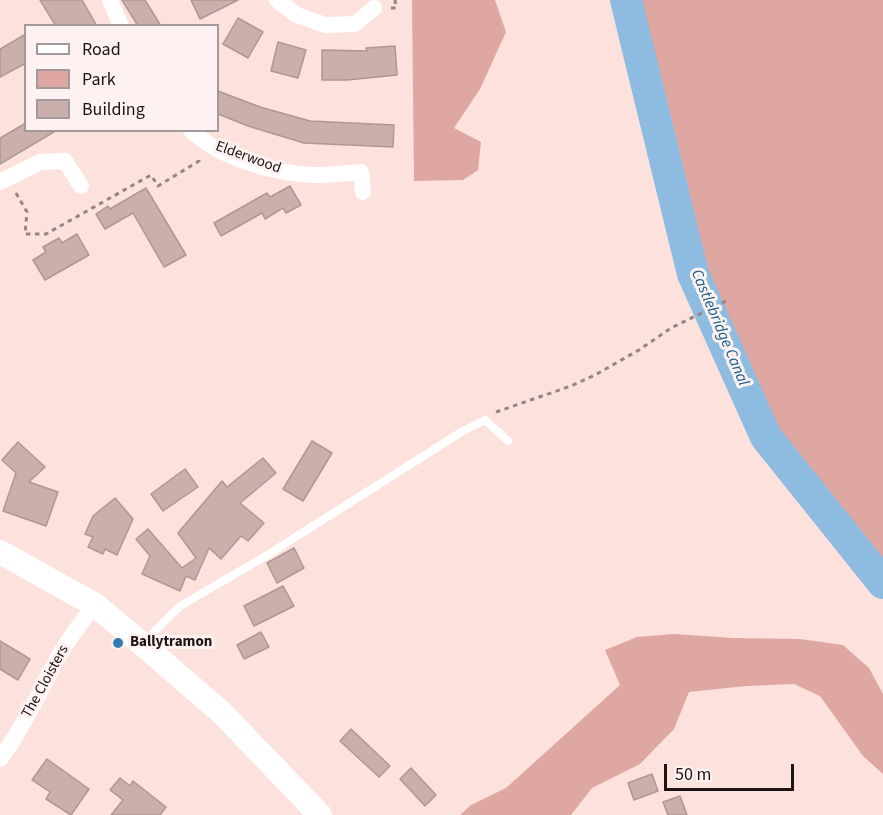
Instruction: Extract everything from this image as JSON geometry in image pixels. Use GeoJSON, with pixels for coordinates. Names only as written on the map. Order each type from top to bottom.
{"type":"FeatureCollection","features":[{"type":"Feature","properties":{"kind":"main road"},"geometry":{"type":"LineString","coordinates":[[0,552],[95,605],[222,713],[320,815]]}},
{"type":"Feature","properties":{"kind":"street"},"geometry":{"type":"LineString","coordinates":[[110,0],[120,24]]}},
{"type":"Feature","properties":{"kind":"street"},"geometry":{"type":"LineString","coordinates":[[277,0],[297,15],[325,25],[355,24],[374,8]]}},
{"type":"Feature","properties":{"kind":"street","name":"Elderwood"},"geometry":{"type":"LineString","coordinates":[[197,135],[221,151],[275,171],[315,175],[361,172],[363,192]]}},
{"type":"Feature","properties":{"kind":"street"},"geometry":{"type":"LineString","coordinates":[[4,181],[40,162],[64,161],[81,186]]}},
{"type":"Feature","properties":{"kind":"street","name":"The Cloisters"},"geometry":{"type":"LineString","coordinates":[[0,759],[16,737],[60,653],[95,605]]}},
{"type":"Feature","properties":{"kind":"lane"},"geometry":{"type":"LineString","coordinates":[[142,644],[180,606],[261,559],[463,431],[485,420],[508,441]]}},
{"type":"Feature","properties":{"kind":"path"},"geometry":{"type":"LineString","coordinates":[[4,181],[27,212],[25,234],[46,234],[151,175],[158,186],[199,161],[197,135]]}},
{"type":"Feature","properties":{"kind":"path"},"geometry":{"type":"LineString","coordinates":[[485,420],[496,412],[595,375],[639,350],[671,328],[726,301]]}},
{"type":"Feature","properties":{"kind":"green space"},"geometry":{"type":"Polygon","coordinates":[[[412,0],[495,0],[506,32],[480,89],[454,128],[481,142],[478,170],[463,180],[414,181],[412,0]]]}},
{"type":"Feature","properties":{"kind":"green space"},"geometry":{"type":"Polygon","coordinates":[[[626,0],[883,0],[883,583],[766,437],[693,274],[626,0]]]}},
{"type":"Feature","properties":{"kind":"green space"},"geometry":{"type":"Polygon","coordinates":[[[674,634],[800,639],[843,645],[869,668],[883,694],[883,774],[863,756],[820,696],[794,684],[746,686],[689,692],[674,729],[640,764],[592,788],[571,815],[460,815],[471,805],[506,788],[620,685],[605,650],[637,637],[674,634]]]}},
{"type":"Feature","properties":{"kind":"building"},"geometry":{"type":"Polygon","coordinates":[[[40,0],[82,0],[96,24],[55,24],[40,0]]]}},
{"type":"Feature","properties":{"kind":"building"},"geometry":{"type":"Polygon","coordinates":[[[122,0],[145,0],[160,24],[137,24],[122,0]]]}},
{"type":"Feature","properties":{"kind":"building"},"geometry":{"type":"Polygon","coordinates":[[[191,0],[238,0],[200,19],[191,0]]]}},
{"type":"Feature","properties":{"kind":"building"},"geometry":{"type":"Polygon","coordinates":[[[238,18],[263,32],[248,58],[223,44],[238,18]]]}},
{"type":"Feature","properties":{"kind":"building"},"geometry":{"type":"Polygon","coordinates":[[[24,35],[24,64],[0,77],[0,49],[24,35]]]}},
{"type":"Feature","properties":{"kind":"building"},"geometry":{"type":"Polygon","coordinates":[[[278,42],[306,50],[298,78],[271,71],[278,42]]]}},
{"type":"Feature","properties":{"kind":"building"},"geometry":{"type":"Polygon","coordinates":[[[395,46],[397,75],[322,80],[322,50],[367,51],[366,48],[395,46]]]}},
{"type":"Feature","properties":{"kind":"building"},"geometry":{"type":"Polygon","coordinates":[[[219,91],[260,107],[310,121],[394,125],[393,147],[304,143],[219,114],[219,91]]]}},
{"type":"Feature","properties":{"kind":"building"},"geometry":{"type":"Polygon","coordinates":[[[24,124],[24,132],[54,132],[0,164],[0,138],[24,124]]]}},
{"type":"Feature","properties":{"kind":"building"},"geometry":{"type":"Polygon","coordinates":[[[290,186],[301,205],[286,213],[283,208],[265,219],[262,213],[221,236],[214,223],[267,193],[270,197],[290,186]]]}},
{"type":"Feature","properties":{"kind":"building"},"geometry":{"type":"Polygon","coordinates":[[[146,188],[186,255],[164,267],[133,213],[105,229],[96,214],[108,206],[110,209],[146,188]]]}},
{"type":"Feature","properties":{"kind":"building"},"geometry":{"type":"Polygon","coordinates":[[[77,234],[89,255],[45,280],[33,260],[46,252],[43,247],[59,238],[62,243],[77,234]]]}},
{"type":"Feature","properties":{"kind":"building"},"geometry":{"type":"Polygon","coordinates":[[[312,441],[332,453],[303,501],[283,489],[312,441]]]}},
{"type":"Feature","properties":{"kind":"building"},"geometry":{"type":"Polygon","coordinates":[[[18,442],[45,467],[29,482],[58,492],[46,526],[3,511],[16,473],[2,460],[18,442]]]}},
{"type":"Feature","properties":{"kind":"building"},"geometry":{"type":"Polygon","coordinates":[[[263,458],[276,473],[240,503],[264,523],[248,541],[241,536],[221,559],[209,548],[195,580],[186,576],[180,591],[142,574],[150,556],[136,539],[148,529],[182,568],[196,558],[178,533],[222,481],[227,487],[263,458]]]}},
{"type":"Feature","properties":{"kind":"building"},"geometry":{"type":"Polygon","coordinates":[[[185,469],[198,487],[163,511],[151,494],[185,469]]]}},
{"type":"Feature","properties":{"kind":"building"},"geometry":{"type":"Polygon","coordinates":[[[115,498],[133,519],[117,555],[105,549],[103,554],[88,547],[93,537],[85,534],[93,516],[115,498]]]}},
{"type":"Feature","properties":{"kind":"building"},"geometry":{"type":"Polygon","coordinates":[[[294,548],[304,568],[277,583],[267,563],[294,548]]]}},
{"type":"Feature","properties":{"kind":"building"},"geometry":{"type":"Polygon","coordinates":[[[283,586],[294,606],[254,626],[244,606],[283,586]]]}},
{"type":"Feature","properties":{"kind":"building"},"geometry":{"type":"Polygon","coordinates":[[[261,632],[269,647],[244,659],[237,645],[261,632]]]}},
{"type":"Feature","properties":{"kind":"building"},"geometry":{"type":"Polygon","coordinates":[[[0,641],[30,659],[18,680],[0,669],[0,641]]]}},
{"type":"Feature","properties":{"kind":"building"},"geometry":{"type":"Polygon","coordinates":[[[351,729],[390,766],[379,777],[340,741],[351,729]]]}},
{"type":"Feature","properties":{"kind":"building"},"geometry":{"type":"Polygon","coordinates":[[[47,759],[89,789],[71,815],[46,799],[50,792],[32,780],[47,759]]]}},
{"type":"Feature","properties":{"kind":"building"},"geometry":{"type":"Polygon","coordinates":[[[411,768],[436,795],[425,806],[400,779],[411,768]]]}},
{"type":"Feature","properties":{"kind":"building"},"geometry":{"type":"Polygon","coordinates":[[[652,774],[658,791],[634,800],[628,783],[652,774]]]}},
{"type":"Feature","properties":{"kind":"building"},"geometry":{"type":"Polygon","coordinates":[[[120,778],[130,786],[133,781],[166,807],[160,815],[111,815],[123,800],[110,790],[120,778]]]}},
{"type":"Feature","properties":{"kind":"building"},"geometry":{"type":"Polygon","coordinates":[[[680,796],[687,815],[668,815],[663,802],[680,796]]]}},
{"type":"Feature","properties":{"kind":"waterway","name":"Castlebridge Canal"},"geometry":{"type":"LineString","coordinates":[[626,0],[693,274],[766,437],[883,583]]}},
{"type":"Feature","properties":{"kind":"place","name":"Ballytramon"},"geometry":{"type":"Point","coordinates":[118,643]}}]}
